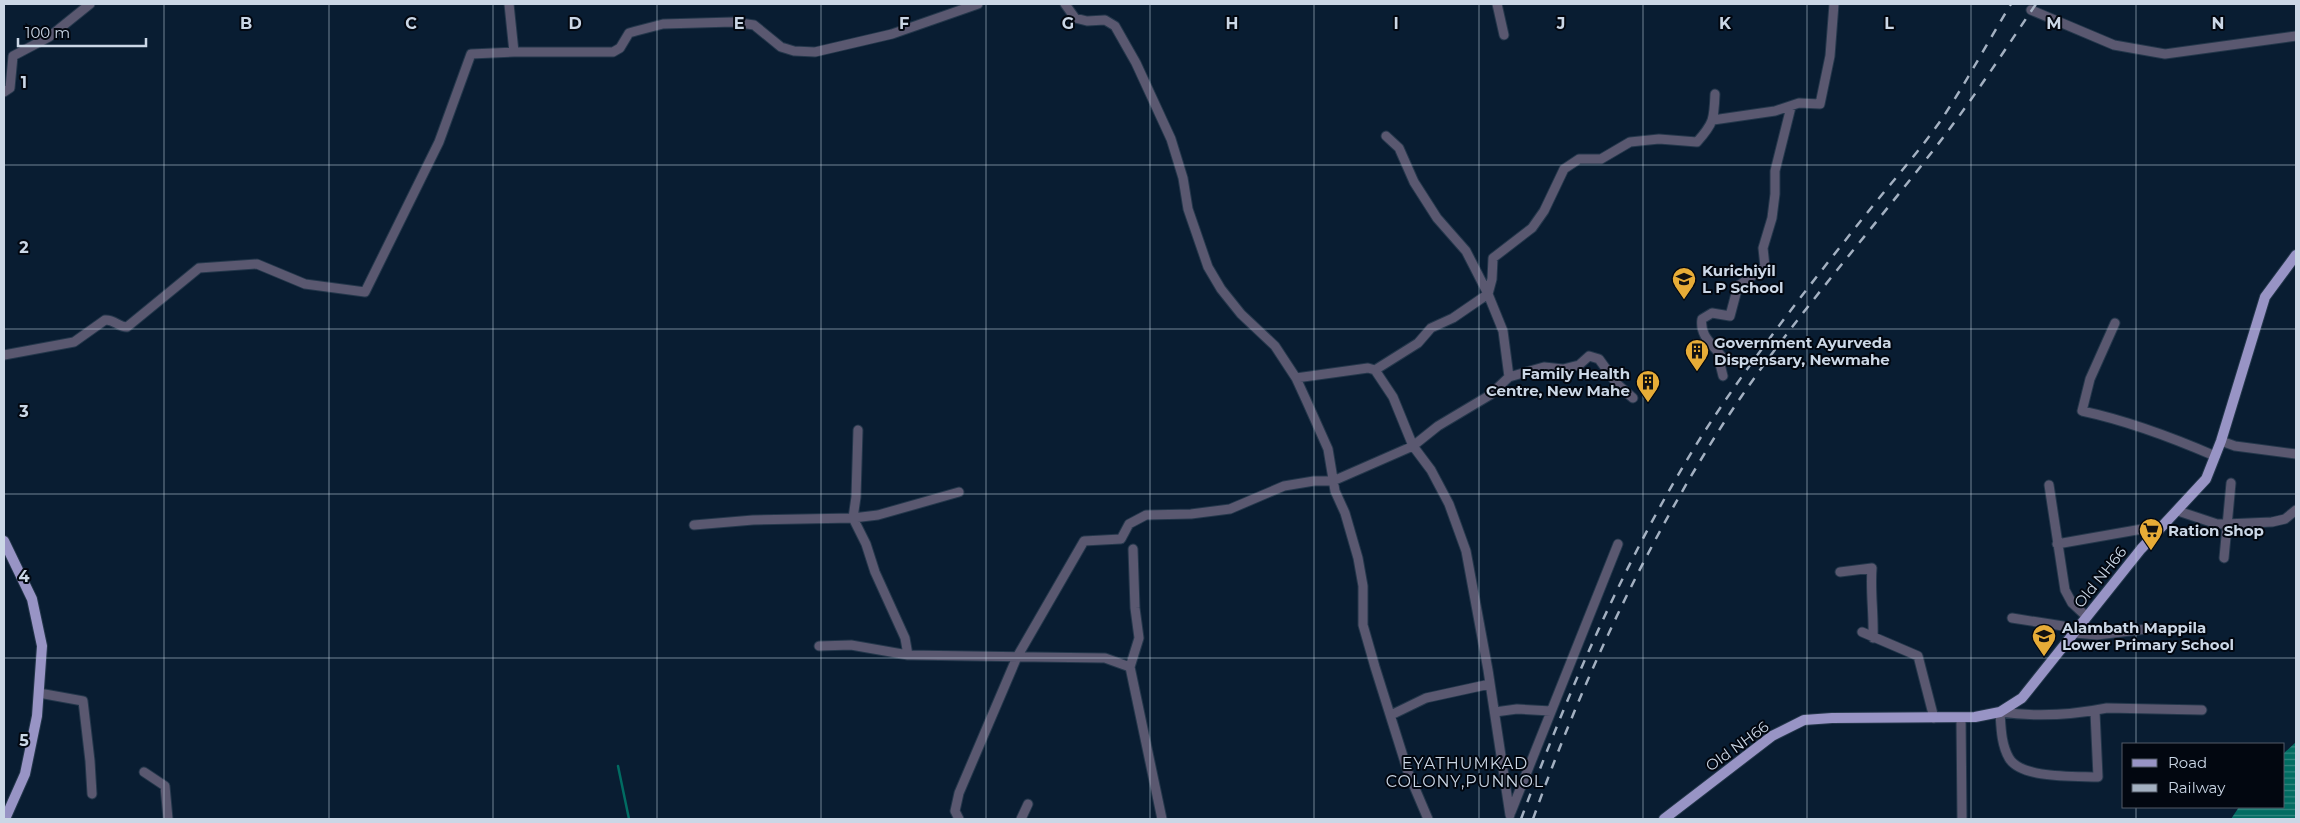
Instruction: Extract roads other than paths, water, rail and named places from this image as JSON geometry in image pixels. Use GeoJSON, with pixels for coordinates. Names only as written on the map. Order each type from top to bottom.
{"type":"FeatureCollection","features":[{"type":"Feature","properties":{"kind":"main road","name":"Old NH66"},"geometry":{"type":"LineString","coordinates":[[1665,819],[1772,736],[1804,720],[1832,718],[1961,718],[2000,712],[2022,698],[2141,550],[2206,479],[2221,440],[2265,297],[2296,255]]}},
{"type":"Feature","properties":{"kind":"main road"},"geometry":{"type":"LineString","coordinates":[[4,541],[32,599],[42,646],[37,716],[25,774],[5,819]]}},
{"type":"Feature","properties":{"kind":"street"},"geometry":{"type":"LineString","coordinates":[[4,92],[10,88],[13,56],[49,37],[90,4]]}},
{"type":"Feature","properties":{"kind":"street"},"geometry":{"type":"LineString","coordinates":[[509,4],[514,52]]}},
{"type":"Feature","properties":{"kind":"street"},"geometry":{"type":"LineString","coordinates":[[4,355],[74,342],[105,320],[111,320],[127,327],[199,268],[257,264],[305,284],[365,292],[439,142],[471,54],[613,52],[620,48],[629,33],[636,30],[663,24],[733,22],[754,25],[781,47],[794,51],[815,52],[892,34],[978,4]]}},
{"type":"Feature","properties":{"kind":"street"},"geometry":{"type":"LineString","coordinates":[[1065,4],[1075,18],[1087,21],[1105,20],[1115,26],[1151,93],[1171,139],[1183,178],[1188,208],[1208,267],[1221,290],[1241,314],[1275,346],[1296,378],[1328,449],[1335,490],[1345,513],[1358,558],[1363,586],[1363,624],[1408,772],[1428,819]]}},
{"type":"Feature","properties":{"kind":"street"},"geometry":{"type":"LineString","coordinates":[[1497,4],[1504,35]]}},
{"type":"Feature","properties":{"kind":"street"},"geometry":{"type":"LineString","coordinates":[[1713,120],[1775,111],[1799,104],[1820,104],[1830,56],[1834,4]]}},
{"type":"Feature","properties":{"kind":"street"},"geometry":{"type":"LineString","coordinates":[[2032,10],[2114,45],[2165,54],[2296,36]]}},
{"type":"Feature","properties":{"kind":"street"},"geometry":{"type":"LineString","coordinates":[[1375,370],[1418,342],[1431,328],[1453,318],[1488,294],[1494,258],[1532,228],[1544,211],[1564,168],[1579,159],[1601,159],[1630,142],[1659,139],[1696,142],[1711,126],[1715,94]]}},
{"type":"Feature","properties":{"kind":"street"},"geometry":{"type":"LineString","coordinates":[[1723,376],[1720,364],[1724,360],[1704,334],[1701,326],[1702,319],[1712,313],[1730,316],[1738,286],[1765,267],[1763,248],[1772,218],[1775,170],[1791,106]]}},
{"type":"Feature","properties":{"kind":"street"},"geometry":{"type":"LineString","coordinates":[[1386,136],[1399,148],[1414,182],[1437,218],[1466,251],[1488,294],[1503,331],[1509,377]]}},
{"type":"Feature","properties":{"kind":"street"},"geometry":{"type":"LineString","coordinates":[[2114,323],[2090,379],[2082,411],[2121,419],[2215,456]]}},
{"type":"Feature","properties":{"kind":"street"},"geometry":{"type":"LineString","coordinates":[[959,819],[954,811],[959,793],[1017,656],[1084,541],[1121,539],[1129,524],[1146,515],[1191,514],[1230,509],[1284,486],[1314,481],[1333,481],[1413,446],[1438,426],[1490,395],[1509,377],[1544,366],[1563,369],[1579,365],[1589,356],[1599,359],[1617,384],[1633,398]]}},
{"type":"Feature","properties":{"kind":"street"},"geometry":{"type":"LineString","coordinates":[[1296,378],[1368,368],[1375,370],[1393,396],[1413,446],[1431,470],[1450,504],[1466,551],[1495,712],[1509,817]]}},
{"type":"Feature","properties":{"kind":"street"},"geometry":{"type":"LineString","coordinates":[[858,430],[856,498],[853,518],[866,544],[875,572],[905,638],[908,655]]}},
{"type":"Feature","properties":{"kind":"street"},"geometry":{"type":"LineString","coordinates":[[2221,440],[2235,446],[2296,454]]}},
{"type":"Feature","properties":{"kind":"street"},"geometry":{"type":"LineString","coordinates":[[2224,558],[2231,483]]}},
{"type":"Feature","properties":{"kind":"street"},"geometry":{"type":"LineString","coordinates":[[2049,485],[2065,590],[2072,603],[2087,617]]}},
{"type":"Feature","properties":{"kind":"street"},"geometry":{"type":"LineString","coordinates":[[694,526],[753,520],[853,518],[878,515],[959,492]]}},
{"type":"Feature","properties":{"kind":"street"},"geometry":{"type":"LineString","coordinates":[[2178,511],[2217,524],[2226,524],[2272,522],[2285,519],[2296,510]]}},
{"type":"Feature","properties":{"kind":"street"},"geometry":{"type":"LineString","coordinates":[[2057,544],[2164,525]]}},
{"type":"Feature","properties":{"kind":"street"},"geometry":{"type":"LineString","coordinates":[[1509,817],[1618,544]]}},
{"type":"Feature","properties":{"kind":"street"},"geometry":{"type":"LineString","coordinates":[[1134,549],[1135,608],[1139,638],[1130,667],[1162,819]]}},
{"type":"Feature","properties":{"kind":"street"},"geometry":{"type":"LineString","coordinates":[[1840,572],[1872,568],[1873,638]]}},
{"type":"Feature","properties":{"kind":"street"},"geometry":{"type":"LineString","coordinates":[[2012,618],[2064,626],[2075,632],[2097,634],[2155,628]]}},
{"type":"Feature","properties":{"kind":"street"},"geometry":{"type":"LineString","coordinates":[[1862,632],[1918,656],[1934,718]]}},
{"type":"Feature","properties":{"kind":"street"},"geometry":{"type":"LineString","coordinates":[[819,646],[851,645],[908,655],[1105,658],[1130,667]]}},
{"type":"Feature","properties":{"kind":"street"},"geometry":{"type":"LineString","coordinates":[[1392,715],[1426,698],[1490,684]]}},
{"type":"Feature","properties":{"kind":"street"},"geometry":{"type":"LineString","coordinates":[[38,693],[84,701],[92,794]]}},
{"type":"Feature","properties":{"kind":"street"},"geometry":{"type":"LineString","coordinates":[[2095,712],[2098,777],[2032,772],[2019,768],[2010,760],[2005,748],[2000,712],[2044,715],[2095,712],[2108,708],[2202,710]]}},
{"type":"Feature","properties":{"kind":"street"},"geometry":{"type":"LineString","coordinates":[[1495,712],[1517,709],[1551,711]]}},
{"type":"Feature","properties":{"kind":"street"},"geometry":{"type":"LineString","coordinates":[[1961,718],[1962,819]]}},
{"type":"Feature","properties":{"kind":"street"},"geometry":{"type":"LineString","coordinates":[[144,772],[165,786],[168,819]]}},
{"type":"Feature","properties":{"kind":"street"},"geometry":{"type":"LineString","coordinates":[[1021,819],[1028,804]]}},
{"type":"Feature","properties":{"kind":"waterway"},"geometry":{"type":"LineString","coordinates":[[618,766],[629,819]]}},
{"type":"Feature","properties":{"kind":"railway"},"geometry":{"type":"LineString","coordinates":[[1521,819],[1559,720],[1601,624],[1648,529],[1701,437],[1781,323],[1939,123],[2011,4]]}},
{"type":"Feature","properties":{"kind":"railway"},"geometry":{"type":"LineString","coordinates":[[1533,819],[1570,723],[1611,629],[1657,537],[1708,448],[1734,407],[1792,327],[1957,119],[2036,4]]}},
{"type":"Feature","properties":{"kind":"place","name":"Kurichiyil L P School"},"geometry":{"type":"Point","coordinates":[1684,300]}},
{"type":"Feature","properties":{"kind":"place","name":"Government Ayurveda Dispensary, Newmahe"},"geometry":{"type":"Point","coordinates":[1697,372]}},
{"type":"Feature","properties":{"kind":"place","name":"Family Health Centre, New Mahe"},"geometry":{"type":"Point","coordinates":[1648,403]}},
{"type":"Feature","properties":{"kind":"place","name":"Ration Shop"},"geometry":{"type":"Point","coordinates":[2151,551]}},
{"type":"Feature","properties":{"kind":"place","name":"Alambath Mappila Lower Primary School"},"geometry":{"type":"Point","coordinates":[2044,657]}},
{"type":"Feature","properties":{"kind":"district","name":"EYATHUMKAD COLONY,PUNNOL"},"geometry":{"type":"Point","coordinates":[1465,772]}}]}
